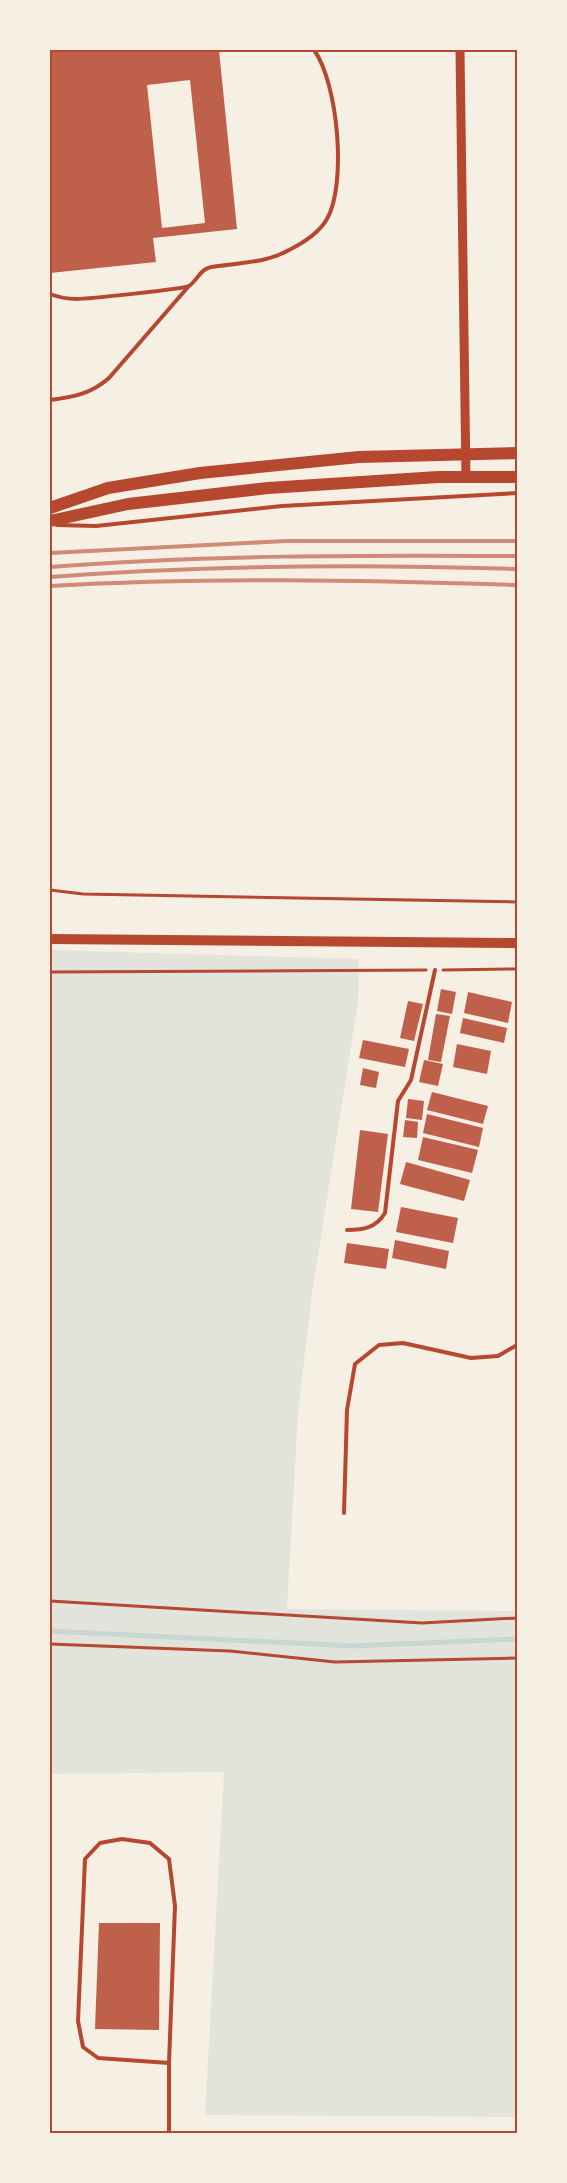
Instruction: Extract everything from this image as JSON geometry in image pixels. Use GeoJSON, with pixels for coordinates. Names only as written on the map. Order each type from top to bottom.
{"type":"FeatureCollection","features":[{"type":"Feature","properties":{"kind":"main road"},"geometry":{"type":"LineString","coordinates":[[50,508],[108,488],[200,473],[359,457],[466,453],[517,454]]}},
{"type":"Feature","properties":{"kind":"main road"},"geometry":{"type":"LineString","coordinates":[[50,521],[128,504],[209,494],[345,482],[517,477]]}},
{"type":"Feature","properties":{"kind":"main road"},"geometry":{"type":"LineString","coordinates":[[50,940],[517,943]]}},
{"type":"Feature","properties":{"kind":"street"},"geometry":{"type":"LineString","coordinates":[[460,50],[466,477]]}},
{"type":"Feature","properties":{"kind":"lane"},"geometry":{"type":"LineString","coordinates":[[50,400],[77,396],[98,388],[207,268],[262,261],[277,257],[317,232],[333,206],[338,182],[335,118],[329,81],[314,50]]}},
{"type":"Feature","properties":{"kind":"lane"},"geometry":{"type":"LineString","coordinates":[[50,294],[76,299],[189,286]]}},
{"type":"Feature","properties":{"kind":"lane"},"geometry":{"type":"LineString","coordinates":[[50,525],[96,526],[282,506],[517,492]]}},
{"type":"Feature","properties":{"kind":"lane"},"geometry":{"type":"LineString","coordinates":[[347,1230],[361,1230],[379,1223],[385,1213],[398,1101],[411,1080],[434,970]]}},
{"type":"Feature","properties":{"kind":"lane"},"geometry":{"type":"LineString","coordinates":[[344,1514],[347,1410],[355,1364],[379,1345],[387,1344],[403,1343],[471,1358],[498,1356],[517,1344]]}},
{"type":"Feature","properties":{"kind":"lane"},"geometry":{"type":"LineString","coordinates":[[169,2063],[98,2058],[83,2047],[78,2021],[85,1859],[100,1843],[122,1840],[150,1843],[169,1859],[174,1906],[169,2063],[169,2133]]}},
{"type":"Feature","properties":{"kind":"path"},"geometry":{"type":"LineString","coordinates":[[50,890],[83,894],[517,902]]}},
{"type":"Feature","properties":{"kind":"path"},"geometry":{"type":"LineString","coordinates":[[50,972],[517,969]]}},
{"type":"Feature","properties":{"kind":"path"},"geometry":{"type":"LineString","coordinates":[[50,1601],[422,1623],[517,1618]]}},
{"type":"Feature","properties":{"kind":"path"},"geometry":{"type":"LineString","coordinates":[[50,1644],[230,1651],[335,1662],[517,1658]]}},
{"type":"Feature","properties":{"kind":"shaded area"},"geometry":{"type":"Polygon","coordinates":[[[50,950],[359,959],[358,1002],[312,1293],[298,1413],[287,1609],[517,1611],[517,2117],[205,2115],[224,1772],[50,1774],[50,950]]]}},
{"type":"Feature","properties":{"kind":"building"},"geometry":{"type":"Polygon","coordinates":[[[50,50],[219,50],[237,229],[153,238],[156,262],[50,273],[50,50]],[[190,80],[147,85],[162,228],[205,223],[190,80]]]}},
{"type":"Feature","properties":{"kind":"building"},"geometry":{"type":"Polygon","coordinates":[[[441,989],[456,992],[452,1014],[437,1011],[441,989]]]}},
{"type":"Feature","properties":{"kind":"building"},"geometry":{"type":"Polygon","coordinates":[[[468,992],[512,1002],[508,1023],[464,1013],[468,992]]]}},
{"type":"Feature","properties":{"kind":"building"},"geometry":{"type":"Polygon","coordinates":[[[408,1001],[423,1004],[414,1041],[400,1038],[408,1001]]]}},
{"type":"Feature","properties":{"kind":"building"},"geometry":{"type":"Polygon","coordinates":[[[436,1014],[450,1016],[441,1062],[428,1060],[436,1014]]]}},
{"type":"Feature","properties":{"kind":"building"},"geometry":{"type":"Polygon","coordinates":[[[463,1018],[507,1028],[504,1043],[460,1033],[463,1018]]]}},
{"type":"Feature","properties":{"kind":"building"},"geometry":{"type":"Polygon","coordinates":[[[363,1040],[409,1049],[405,1067],[359,1058],[363,1040]]]}},
{"type":"Feature","properties":{"kind":"building"},"geometry":{"type":"Polygon","coordinates":[[[457,1044],[491,1051],[487,1074],[453,1067],[457,1044]]]}},
{"type":"Feature","properties":{"kind":"building"},"geometry":{"type":"Polygon","coordinates":[[[424,1060],[443,1064],[438,1086],[419,1082],[424,1060]]]}},
{"type":"Feature","properties":{"kind":"building"},"geometry":{"type":"Polygon","coordinates":[[[363,1068],[379,1072],[376,1088],[360,1085],[363,1068]]]}},
{"type":"Feature","properties":{"kind":"building"},"geometry":{"type":"Polygon","coordinates":[[[432,1092],[488,1106],[483,1124],[427,1110],[432,1092]]]}},
{"type":"Feature","properties":{"kind":"building"},"geometry":{"type":"Polygon","coordinates":[[[408,1099],[424,1101],[422,1120],[406,1118],[408,1099]]]}},
{"type":"Feature","properties":{"kind":"building"},"geometry":{"type":"Polygon","coordinates":[[[427,1114],[483,1128],[479,1147],[423,1133],[427,1114]]]}},
{"type":"Feature","properties":{"kind":"building"},"geometry":{"type":"Polygon","coordinates":[[[405,1120],[418,1122],[417,1138],[403,1137],[405,1120]]]}},
{"type":"Feature","properties":{"kind":"building"},"geometry":{"type":"Polygon","coordinates":[[[360,1130],[388,1134],[378,1212],[351,1209],[360,1130]]]}},
{"type":"Feature","properties":{"kind":"building"},"geometry":{"type":"Polygon","coordinates":[[[423,1137],[478,1150],[472,1173],[418,1160],[423,1137]]]}},
{"type":"Feature","properties":{"kind":"building"},"geometry":{"type":"Polygon","coordinates":[[[406,1162],[470,1180],[464,1201],[400,1184],[406,1162]]]}},
{"type":"Feature","properties":{"kind":"building"},"geometry":{"type":"Polygon","coordinates":[[[401,1207],[458,1218],[453,1243],[396,1232],[401,1207]]]}},
{"type":"Feature","properties":{"kind":"building"},"geometry":{"type":"Polygon","coordinates":[[[395,1240],[449,1251],[446,1269],[392,1258],[395,1240]]]}},
{"type":"Feature","properties":{"kind":"building"},"geometry":{"type":"Polygon","coordinates":[[[347,1243],[389,1249],[386,1269],[344,1263],[347,1243]]]}},
{"type":"Feature","properties":{"kind":"building"},"geometry":{"type":"Polygon","coordinates":[[[99,1923],[160,1923],[159,2030],[95,2029],[99,1923]]]}},
{"type":"Feature","properties":{"kind":"waterway"},"geometry":{"type":"LineString","coordinates":[[50,1631],[353,1646],[517,1639]]}},
{"type":"Feature","properties":{"kind":"railway"},"geometry":{"type":"LineString","coordinates":[[50,553],[286,541],[517,541]]}},
{"type":"Feature","properties":{"kind":"railway"},"geometry":{"type":"LineString","coordinates":[[50,567],[225,558],[517,556]]}},
{"type":"Feature","properties":{"kind":"railway"},"geometry":{"type":"LineString","coordinates":[[50,577],[166,570],[283,567],[400,566],[517,569]]}},
{"type":"Feature","properties":{"kind":"railway"},"geometry":{"type":"LineString","coordinates":[[50,586],[225,580],[517,585]]}}]}
